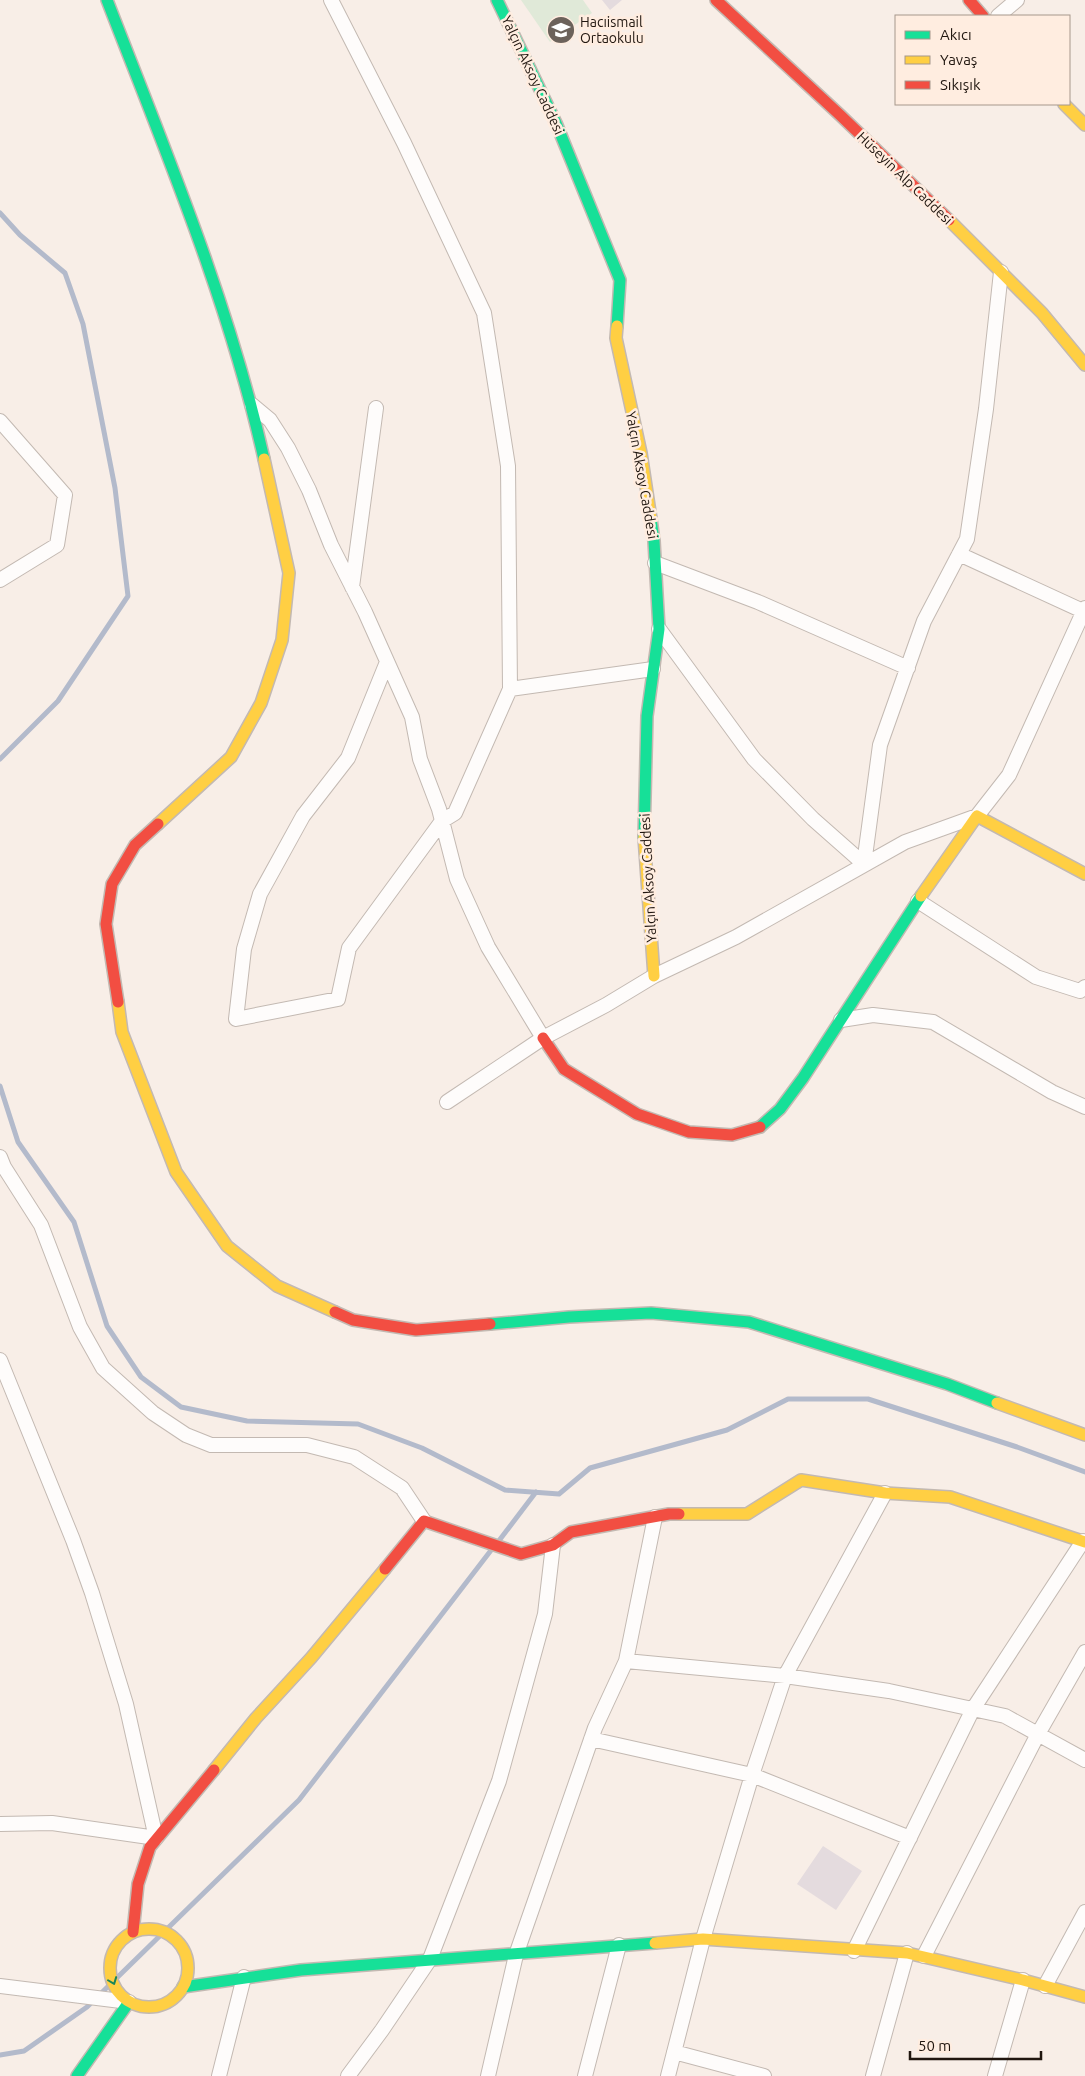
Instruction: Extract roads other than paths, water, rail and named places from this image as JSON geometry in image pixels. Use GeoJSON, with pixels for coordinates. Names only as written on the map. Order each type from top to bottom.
{"type":"FeatureCollection","features":[{"type":"Feature","properties":{"kind":"street"},"geometry":{"type":"LineString","coordinates":[[107,0],[192,222],[252,405],[289,572],[282,640],[261,703],[231,758],[135,845],[112,884],[106,924],[122,1032],[176,1172],[227,1246],[277,1286],[353,1320],[416,1330],[569,1317],[652,1313],[749,1322],[947,1384],[1085,1434]]}},
{"type":"Feature","properties":{"kind":"street"},"geometry":{"type":"LineString","coordinates":[[331,0],[404,143],[484,313],[508,466],[510,689],[455,814],[442,821],[349,948],[338,1000],[236,1019],[244,949],[260,894],[303,816],[348,758],[387,662]]}},
{"type":"Feature","properties":{"kind":"street","name":"Yalçın Aksoy Caddesi"},"geometry":{"type":"LineString","coordinates":[[497,0],[556,123],[620,280],[616,338],[641,453],[654,541],[659,629],[647,716],[644,837],[654,976]]}},
{"type":"Feature","properties":{"kind":"street","name":"Hüseyin Alp Caddesi"},"geometry":{"type":"LineString","coordinates":[[716,0],[841,115],[1001,272],[1058,332],[1085,365]]}},
{"type":"Feature","properties":{"kind":"street"},"geometry":{"type":"LineString","coordinates":[[969,0],[982,15]]}},
{"type":"Feature","properties":{"kind":"street"},"geometry":{"type":"LineString","coordinates":[[999,15],[1017,0]]}},
{"type":"Feature","properties":{"kind":"street"},"geometry":{"type":"LineString","coordinates":[[1065,105],[1085,125]]}},
{"type":"Feature","properties":{"kind":"street"},"geometry":{"type":"LineString","coordinates":[[864,864],[880,745],[924,621],[967,539],[986,409],[1001,272]]}},
{"type":"Feature","properties":{"kind":"street"},"geometry":{"type":"LineString","coordinates":[[252,405],[270,420],[288,448],[309,490],[331,544],[412,716],[420,758],[442,821],[457,879],[488,947],[542,1038],[564,1069],[637,1114],[689,1132],[732,1135],[760,1127],[780,1109],[841,1020],[918,901],[977,816],[1010,775],[1084,611],[959,554]]}},
{"type":"Feature","properties":{"kind":"street"},"geometry":{"type":"LineString","coordinates":[[352,587],[376,408]]}},
{"type":"Feature","properties":{"kind":"street"},"geometry":{"type":"LineString","coordinates":[[0,421],[65,495],[57,545],[0,580]]}},
{"type":"Feature","properties":{"kind":"street"},"geometry":{"type":"LineString","coordinates":[[655,563],[758,602],[908,668]]}},
{"type":"Feature","properties":{"kind":"street"},"geometry":{"type":"LineString","coordinates":[[659,629],[754,759],[813,819],[864,864]]}},
{"type":"Feature","properties":{"kind":"street"},"geometry":{"type":"LineString","coordinates":[[510,689],[653,668]]}},
{"type":"Feature","properties":{"kind":"street"},"geometry":{"type":"LineString","coordinates":[[447,1102],[542,1038],[606,1005],[654,976],[736,937],[906,842],[977,816],[1085,874]]}},
{"type":"Feature","properties":{"kind":"street"},"geometry":{"type":"LineString","coordinates":[[918,901],[1036,977],[1080,990],[1085,987]]}},
{"type":"Feature","properties":{"kind":"street"},"geometry":{"type":"LineString","coordinates":[[841,1020],[873,1014],[933,1022],[1052,1092],[1085,1107]]}},
{"type":"Feature","properties":{"kind":"street"},"geometry":{"type":"LineString","coordinates":[[0,1157],[4,1167],[41,1225],[80,1327],[102,1368],[153,1414],[186,1434],[211,1445],[307,1445],[354,1457],[402,1488],[424,1521],[521,1554],[553,1545],[571,1532],[668,1514],[747,1514],[801,1480],[884,1493],[950,1497],[1084,1541],[973,1709],[854,1951]]}},
{"type":"Feature","properties":{"kind":"street"},"geometry":{"type":"LineString","coordinates":[[0,1360],[73,1540],[92,1593],[126,1704],[156,1838]]}},
{"type":"Feature","properties":{"kind":"street"},"geometry":{"type":"LineString","coordinates":[[668,2076],[703,1938],[752,1774],[785,1676],[884,1493]]}},
{"type":"Feature","properties":{"kind":"street"},"geometry":{"type":"LineString","coordinates":[[488,2076],[516,1955],[590,1739],[626,1661],[655,1517]]}},
{"type":"Feature","properties":{"kind":"street"},"geometry":{"type":"LineString","coordinates":[[133,1932],[138,1884],[150,1846],[256,1718],[311,1658],[424,1521]]}},
{"type":"Feature","properties":{"kind":"street"},"geometry":{"type":"LineString","coordinates":[[348,2076],[430,1959],[499,1780],[545,1614],[553,1545]]}},
{"type":"Feature","properties":{"kind":"street"},"geometry":{"type":"LineString","coordinates":[[924,1956],[1038,1734],[1085,1652]]}},
{"type":"Feature","properties":{"kind":"street"},"geometry":{"type":"LineString","coordinates":[[626,1661],[785,1676],[889,1691],[973,1709],[1005,1716],[1085,1760]]}},
{"type":"Feature","properties":{"kind":"street"},"geometry":{"type":"LineString","coordinates":[[590,1739],[752,1774],[910,1838]]}},
{"type":"Feature","properties":{"kind":"street"},"geometry":{"type":"LineString","coordinates":[[0,1824],[52,1822],[156,1838]]}},
{"type":"Feature","properties":{"kind":"street"},"geometry":{"type":"LineString","coordinates":[[1045,1986],[1085,1912]]}},
{"type":"Feature","properties":{"kind":"street"},"geometry":{"type":"LineString","coordinates":[[0,1986],[129,2002],[147,2006],[165,2004],[175,1997],[183,1987],[188,1964],[185,1952],[178,1941],[168,1934],[157,1929],[145,1928],[123,1938],[115,1948],[110,1959],[109,1972],[119,1994],[129,2002]]}},
{"type":"Feature","properties":{"kind":"street"},"geometry":{"type":"LineString","coordinates":[[183,1987],[244,1977],[430,1959],[516,1955],[703,1938],[854,1951],[907,1953],[1023,1980],[1085,1997]]}},
{"type":"Feature","properties":{"kind":"street"},"geometry":{"type":"LineString","coordinates":[[585,2076],[618,1945]]}},
{"type":"Feature","properties":{"kind":"street"},"geometry":{"type":"LineString","coordinates":[[873,2076],[907,1953]]}},
{"type":"Feature","properties":{"kind":"street"},"geometry":{"type":"LineString","coordinates":[[219,2076],[244,1977]]}},
{"type":"Feature","properties":{"kind":"street"},"geometry":{"type":"LineString","coordinates":[[995,2076],[1023,1980]]}},
{"type":"Feature","properties":{"kind":"street"},"geometry":{"type":"LineString","coordinates":[[77,2076],[129,2002]]}},
{"type":"Feature","properties":{"kind":"street"},"geometry":{"type":"LineString","coordinates":[[674,2052],[764,2076]]}},
{"type":"Feature","properties":{"kind":"waterway"},"geometry":{"type":"LineString","coordinates":[[0,213],[20,235],[65,273],[83,324],[115,488],[128,596],[58,701],[0,759]]}},
{"type":"Feature","properties":{"kind":"waterway"},"geometry":{"type":"LineString","coordinates":[[0,1086],[18,1142],[74,1222],[107,1326],[141,1377],[181,1407],[247,1421],[358,1424],[422,1448],[505,1490],[559,1494],[590,1468],[727,1430],[788,1399],[868,1399],[1017,1447],[1085,1472]]}},
{"type":"Feature","properties":{"kind":"waterway"},"geometry":{"type":"LineString","coordinates":[[498,1542],[536,1492]]}},
{"type":"Feature","properties":{"kind":"waterway"},"geometry":{"type":"LineString","coordinates":[[0,2055],[24,2051],[87,2007],[299,1800],[492,1549]]}},
{"type":"Feature","properties":{"kind":"place","name":"Hacıismail Ortaokulu"},"geometry":{"type":"Point","coordinates":[561,30]}}]}
